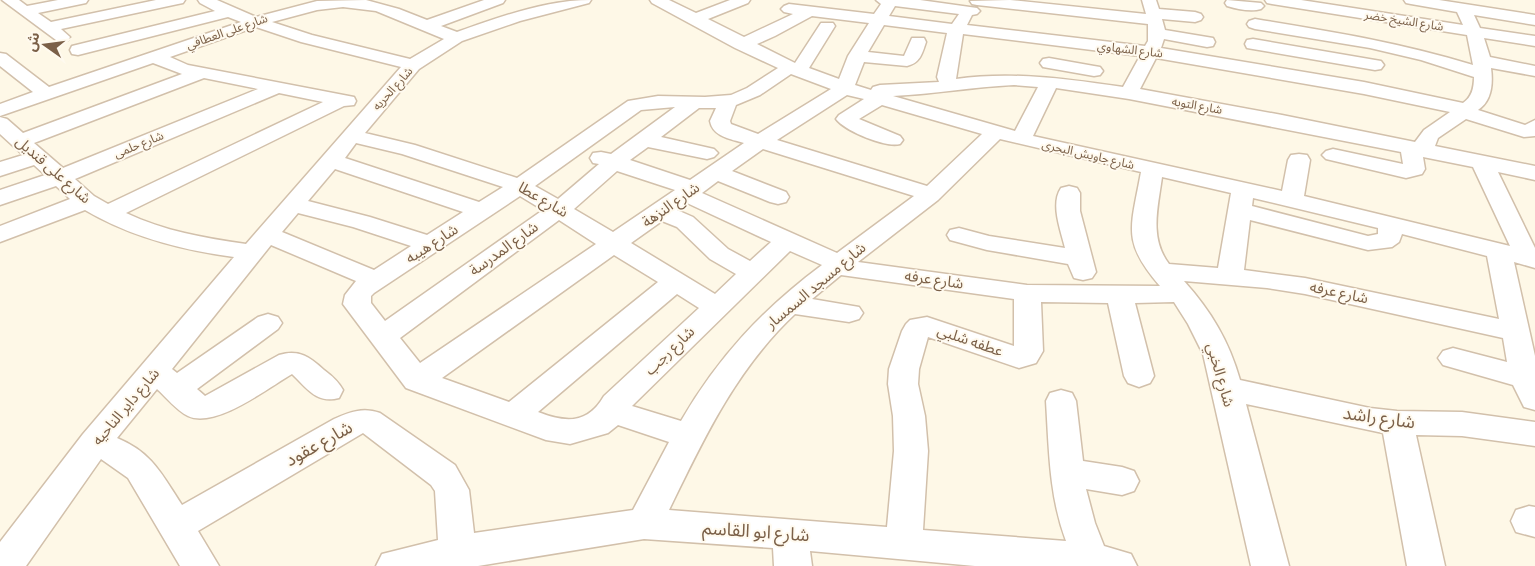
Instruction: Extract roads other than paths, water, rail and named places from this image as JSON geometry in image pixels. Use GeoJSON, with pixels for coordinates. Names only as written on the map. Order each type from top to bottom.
{"type":"FeatureCollection","features":[{"type":"Feature","properties":{"kind":"street"},"geometry":{"type":"LineString","coordinates":[[24,11],[81,0]]}},
{"type":"Feature","properties":{"kind":"street"},"geometry":{"type":"LineString","coordinates":[[49,27],[178,0]]}},
{"type":"Feature","properties":{"kind":"street"},"geometry":{"type":"LineString","coordinates":[[205,0],[253,23],[412,65]]}},
{"type":"Feature","properties":{"kind":"street"},"geometry":{"type":"LineString","coordinates":[[383,9],[411,0]]}},
{"type":"Feature","properties":{"kind":"street"},"geometry":{"type":"LineString","coordinates":[[425,26],[498,0]]}},
{"type":"Feature","properties":{"kind":"street","name":"شارع الحريه"},"geometry":{"type":"LineString","coordinates":[[260,243],[412,65],[456,38],[514,18],[584,0]]}},
{"type":"Feature","properties":{"kind":"street"},"geometry":{"type":"LineString","coordinates":[[695,19],[743,0]]}},
{"type":"Feature","properties":{"kind":"street","name":"شارع الشيخ خضر"},"geometry":{"type":"LineString","coordinates":[[1272,0],[1373,23],[1474,32],[1535,41]]}},
{"type":"Feature","properties":{"kind":"street"},"geometry":{"type":"LineString","coordinates":[[1411,0],[1462,4],[1535,6]]}},
{"type":"Feature","properties":{"kind":"street"},"geometry":{"type":"LineString","coordinates":[[6,1],[49,27],[108,73]]}},
{"type":"Feature","properties":{"kind":"street","name":"شارع جاويش البحرى"},"geometry":{"type":"LineString","coordinates":[[662,1],[695,19],[734,35],[794,69],[879,98],[1021,139],[1152,170],[1241,200],[1292,200],[1531,260]]}},
{"type":"Feature","properties":{"kind":"street","name":"شارع على العطافي"},"geometry":{"type":"LineString","coordinates":[[0,110],[306,4],[354,2],[383,9],[456,38]]}},
{"type":"Feature","properties":{"kind":"street"},"geometry":{"type":"LineString","coordinates":[[1232,3],[1257,3],[1251,63]]}},
{"type":"Feature","properties":{"kind":"street"},"geometry":{"type":"LineString","coordinates":[[1462,4],[1535,20]]}},
{"type":"Feature","properties":{"kind":"street"},"geometry":{"type":"LineString","coordinates":[[1333,155],[1406,171],[1414,169],[1417,149],[1431,134],[1466,111],[1481,96],[1481,68],[1474,32],[1462,4]]}},
{"type":"Feature","properties":{"kind":"street"},"geometry":{"type":"LineString","coordinates":[[850,89],[857,56],[886,5],[1153,23],[1207,42]]}},
{"type":"Feature","properties":{"kind":"street","name":"شارع الشهاوي"},"geometry":{"type":"LineString","coordinates":[[787,10],[809,6],[886,5],[1153,23],[1186,66],[1251,63],[1466,111],[1524,131],[1530,131],[1535,126]]}},
{"type":"Feature","properties":{"kind":"street"},"geometry":{"type":"LineString","coordinates":[[734,35],[769,34],[809,6]]}},
{"type":"Feature","properties":{"kind":"street"},"geometry":{"type":"LineString","coordinates":[[949,86],[946,77],[970,11]]}},
{"type":"Feature","properties":{"kind":"street"},"geometry":{"type":"LineString","coordinates":[[1153,23],[1192,11]]}},
{"type":"Feature","properties":{"kind":"street"},"geometry":{"type":"LineString","coordinates":[[78,50],[228,12]]}},
{"type":"Feature","properties":{"kind":"street"},"geometry":{"type":"LineString","coordinates":[[111,14],[141,34],[176,50]]}},
{"type":"Feature","properties":{"kind":"street"},"geometry":{"type":"LineString","coordinates":[[1133,86],[1153,23]]}},
{"type":"Feature","properties":{"kind":"street"},"geometry":{"type":"LineString","coordinates":[[1255,24],[1370,43],[1481,68],[1535,71]]}},
{"type":"Feature","properties":{"kind":"street"},"geometry":{"type":"LineString","coordinates":[[794,69],[827,26]]}},
{"type":"Feature","properties":{"kind":"street"},"geometry":{"type":"LineString","coordinates":[[857,56],[907,61],[912,58],[918,42]]}},
{"type":"Feature","properties":{"kind":"street"},"geometry":{"type":"LineString","coordinates":[[153,57],[184,69],[201,73],[377,106]]}},
{"type":"Feature","properties":{"kind":"street"},"geometry":{"type":"LineString","coordinates":[[0,58],[47,94]]}},
{"type":"Feature","properties":{"kind":"street"},"geometry":{"type":"LineString","coordinates":[[1251,63],[1375,65]]}},
{"type":"Feature","properties":{"kind":"street"},"geometry":{"type":"LineString","coordinates":[[1251,63],[1336,70]]}},
{"type":"Feature","properties":{"kind":"street","name":"شارع هيبه"},"geometry":{"type":"LineString","coordinates":[[417,380],[356,304],[358,295],[365,287],[520,186],[635,105],[650,101],[695,102],[729,100],[745,96],[794,69]]}},
{"type":"Feature","properties":{"kind":"street"},"geometry":{"type":"LineString","coordinates":[[9,136],[201,73]]}},
{"type":"Feature","properties":{"kind":"street"},"geometry":{"type":"LineString","coordinates":[[1021,139],[1049,73]]}},
{"type":"Feature","properties":{"kind":"street","name":"شارع التوبه"},"geometry":{"type":"LineString","coordinates":[[850,89],[903,91],[988,80],[1014,80],[1049,73],[1133,86],[1333,132],[1363,122],[1417,149],[1535,173]]}},
{"type":"Feature","properties":{"kind":"street","name":"شارع حلمى"},"geometry":{"type":"LineString","coordinates":[[0,198],[60,177],[276,88]]}},
{"type":"Feature","properties":{"kind":"street"},"geometry":{"type":"LineString","coordinates":[[1363,122],[1364,88]]}},
{"type":"Feature","properties":{"kind":"street","name":"شارع النزهة"},"geometry":{"type":"LineString","coordinates":[[417,380],[690,192],[711,163],[760,142],[850,89]]}},
{"type":"Feature","properties":{"kind":"street"},"geometry":{"type":"LineString","coordinates":[[879,98],[846,119],[852,124],[893,140]]}},
{"type":"Feature","properties":{"kind":"street"},"geometry":{"type":"LineString","coordinates":[[107,213],[342,100]]}},
{"type":"Feature","properties":{"kind":"street"},"geometry":{"type":"LineString","coordinates":[[729,100],[720,120],[721,126],[726,131],[930,194]]}},
{"type":"Feature","properties":{"kind":"street","name":"شارع المدرسة"},"geometry":{"type":"LineString","coordinates":[[382,337],[560,209],[614,162],[695,102]]}},
{"type":"Feature","properties":{"kind":"street"},"geometry":{"type":"LineString","coordinates":[[1306,114],[1333,120],[1333,132]]}},
{"type":"Feature","properties":{"kind":"street","name":"شارع مسجد السمسار"},"geometry":{"type":"LineString","coordinates":[[644,524],[689,436],[724,380],[757,337],[789,305],[930,194],[996,132]]}},
{"type":"Feature","properties":{"kind":"street","name":"شارع على قنديل"},"geometry":{"type":"LineString","coordinates":[[9,136],[37,157],[86,201],[134,226],[167,238],[207,246],[260,243],[376,280]]}},
{"type":"Feature","properties":{"kind":"street","name":"شارع عطا"},"geometry":{"type":"LineString","coordinates":[[351,136],[408,149],[520,186],[717,307]]}},
{"type":"Feature","properties":{"kind":"street"},"geometry":{"type":"LineString","coordinates":[[645,140],[711,163],[778,196]]}},
{"type":"Feature","properties":{"kind":"street"},"geometry":{"type":"LineString","coordinates":[[574,149],[614,162],[690,192]]}},
{"type":"Feature","properties":{"kind":"street"},"geometry":{"type":"LineString","coordinates":[[0,169],[37,157]]}},
{"type":"Feature","properties":{"kind":"street"},"geometry":{"type":"LineString","coordinates":[[331,160],[482,211]]}},
{"type":"Feature","properties":{"kind":"street"},"geometry":{"type":"LineString","coordinates":[[1292,200],[1300,160]]}},
{"type":"Feature","properties":{"kind":"street"},"geometry":{"type":"LineString","coordinates":[[1482,162],[1531,260]]}},
{"type":"Feature","properties":{"kind":"street","name":"شارع الخبي"},"geometry":{"type":"LineString","coordinates":[[1152,170],[1144,237],[1149,254],[1160,271],[1182,294],[1203,323],[1218,354],[1270,566]]}},
{"type":"Feature","properties":{"kind":"street","name":"شارع عرفه"},"geometry":{"type":"LineString","coordinates":[[690,192],[838,265],[1027,293],[1120,296],[1182,294]]}},
{"type":"Feature","properties":{"kind":"street"},"geometry":{"type":"LineString","coordinates":[[1069,193],[1068,211],[1089,295]]}},
{"type":"Feature","properties":{"kind":"street"},"geometry":{"type":"LineString","coordinates":[[1230,277],[1241,200],[1312,238],[1368,243],[1383,242],[1390,237],[1390,224]]}},
{"type":"Feature","properties":{"kind":"street"},"geometry":{"type":"LineString","coordinates":[[0,235],[86,201]]}},
{"type":"Feature","properties":{"kind":"street"},"geometry":{"type":"LineString","coordinates":[[292,205],[359,220],[430,245]]}},
{"type":"Feature","properties":{"kind":"street"},"geometry":{"type":"LineString","coordinates":[[662,212],[685,222],[719,254],[752,273]]}},
{"type":"Feature","properties":{"kind":"street"},"geometry":{"type":"LineString","coordinates":[[959,235],[986,243],[1080,258]]}},
{"type":"Feature","properties":{"kind":"street","name":"شارع رجب"},"geometry":{"type":"LineString","coordinates":[[615,410],[615,404],[621,398],[787,240]]}},
{"type":"Feature","properties":{"kind":"street","name":"شارع داير الناحيه"},"geometry":{"type":"LineString","coordinates":[[4,566],[95,443],[166,380],[260,243]]}},
{"type":"Feature","properties":{"kind":"street"},"geometry":{"type":"LineString","coordinates":[[1499,252],[1516,332],[1532,385]]}},
{"type":"Feature","properties":{"kind":"street","name":"شارع عرفه"},"geometry":{"type":"LineString","coordinates":[[1160,271],[1305,286],[1516,332]]}},
{"type":"Feature","properties":{"kind":"street"},"geometry":{"type":"LineString","coordinates":[[512,416],[676,281]]}},
{"type":"Feature","properties":{"kind":"street","name":"عطفه شلبي"},"geometry":{"type":"LineString","coordinates":[[904,544],[911,451],[909,416],[903,384],[904,369],[916,331],[928,326],[1019,358],[1026,356],[1029,351],[1027,293]]}},
{"type":"Feature","properties":{"kind":"street"},"geometry":{"type":"LineString","coordinates":[[1120,296],[1139,376]]}},
{"type":"Feature","properties":{"kind":"street"},"geometry":{"type":"LineString","coordinates":[[789,305],[849,313]]}},
{"type":"Feature","properties":{"kind":"street"},"geometry":{"type":"LineString","coordinates":[[268,323],[166,380],[198,408],[209,407],[284,365],[295,362],[328,390]]}},
{"type":"Feature","properties":{"kind":"street"},"geometry":{"type":"LineString","coordinates":[[1452,358],[1532,385]]}},
{"type":"Feature","properties":{"kind":"street"},"geometry":{"type":"LineString","coordinates":[[417,380],[546,428],[570,432],[597,425],[615,410],[621,414],[689,436]]}},
{"type":"Feature","properties":{"kind":"street","name":"شارع راشد"},"geometry":{"type":"LineString","coordinates":[[1225,388],[1370,420],[1397,423],[1462,424],[1505,428],[1535,434]]}},
{"type":"Feature","properties":{"kind":"street"},"geometry":{"type":"LineString","coordinates":[[1061,401],[1067,472],[1077,523],[1100,564]]}},
{"type":"Feature","properties":{"kind":"street","name":"شارع عقود"},"geometry":{"type":"LineString","coordinates":[[175,528],[345,428],[357,422],[369,421],[443,475],[452,490],[458,559]]}},
{"type":"Feature","properties":{"kind":"street"},"geometry":{"type":"LineString","coordinates":[[1397,423],[1426,566]]}},
{"type":"Feature","properties":{"kind":"street"},"geometry":{"type":"LineString","coordinates":[[95,443],[119,453],[140,469],[200,566]]}},
{"type":"Feature","properties":{"kind":"street"},"geometry":{"type":"LineString","coordinates":[[1067,472],[1122,481]]}},
{"type":"Feature","properties":{"kind":"street","name":"شارع ابو القاسم"},"geometry":{"type":"LineString","coordinates":[[396,566],[458,559],[644,524],[792,550],[904,544],[1100,564]]}}]}
